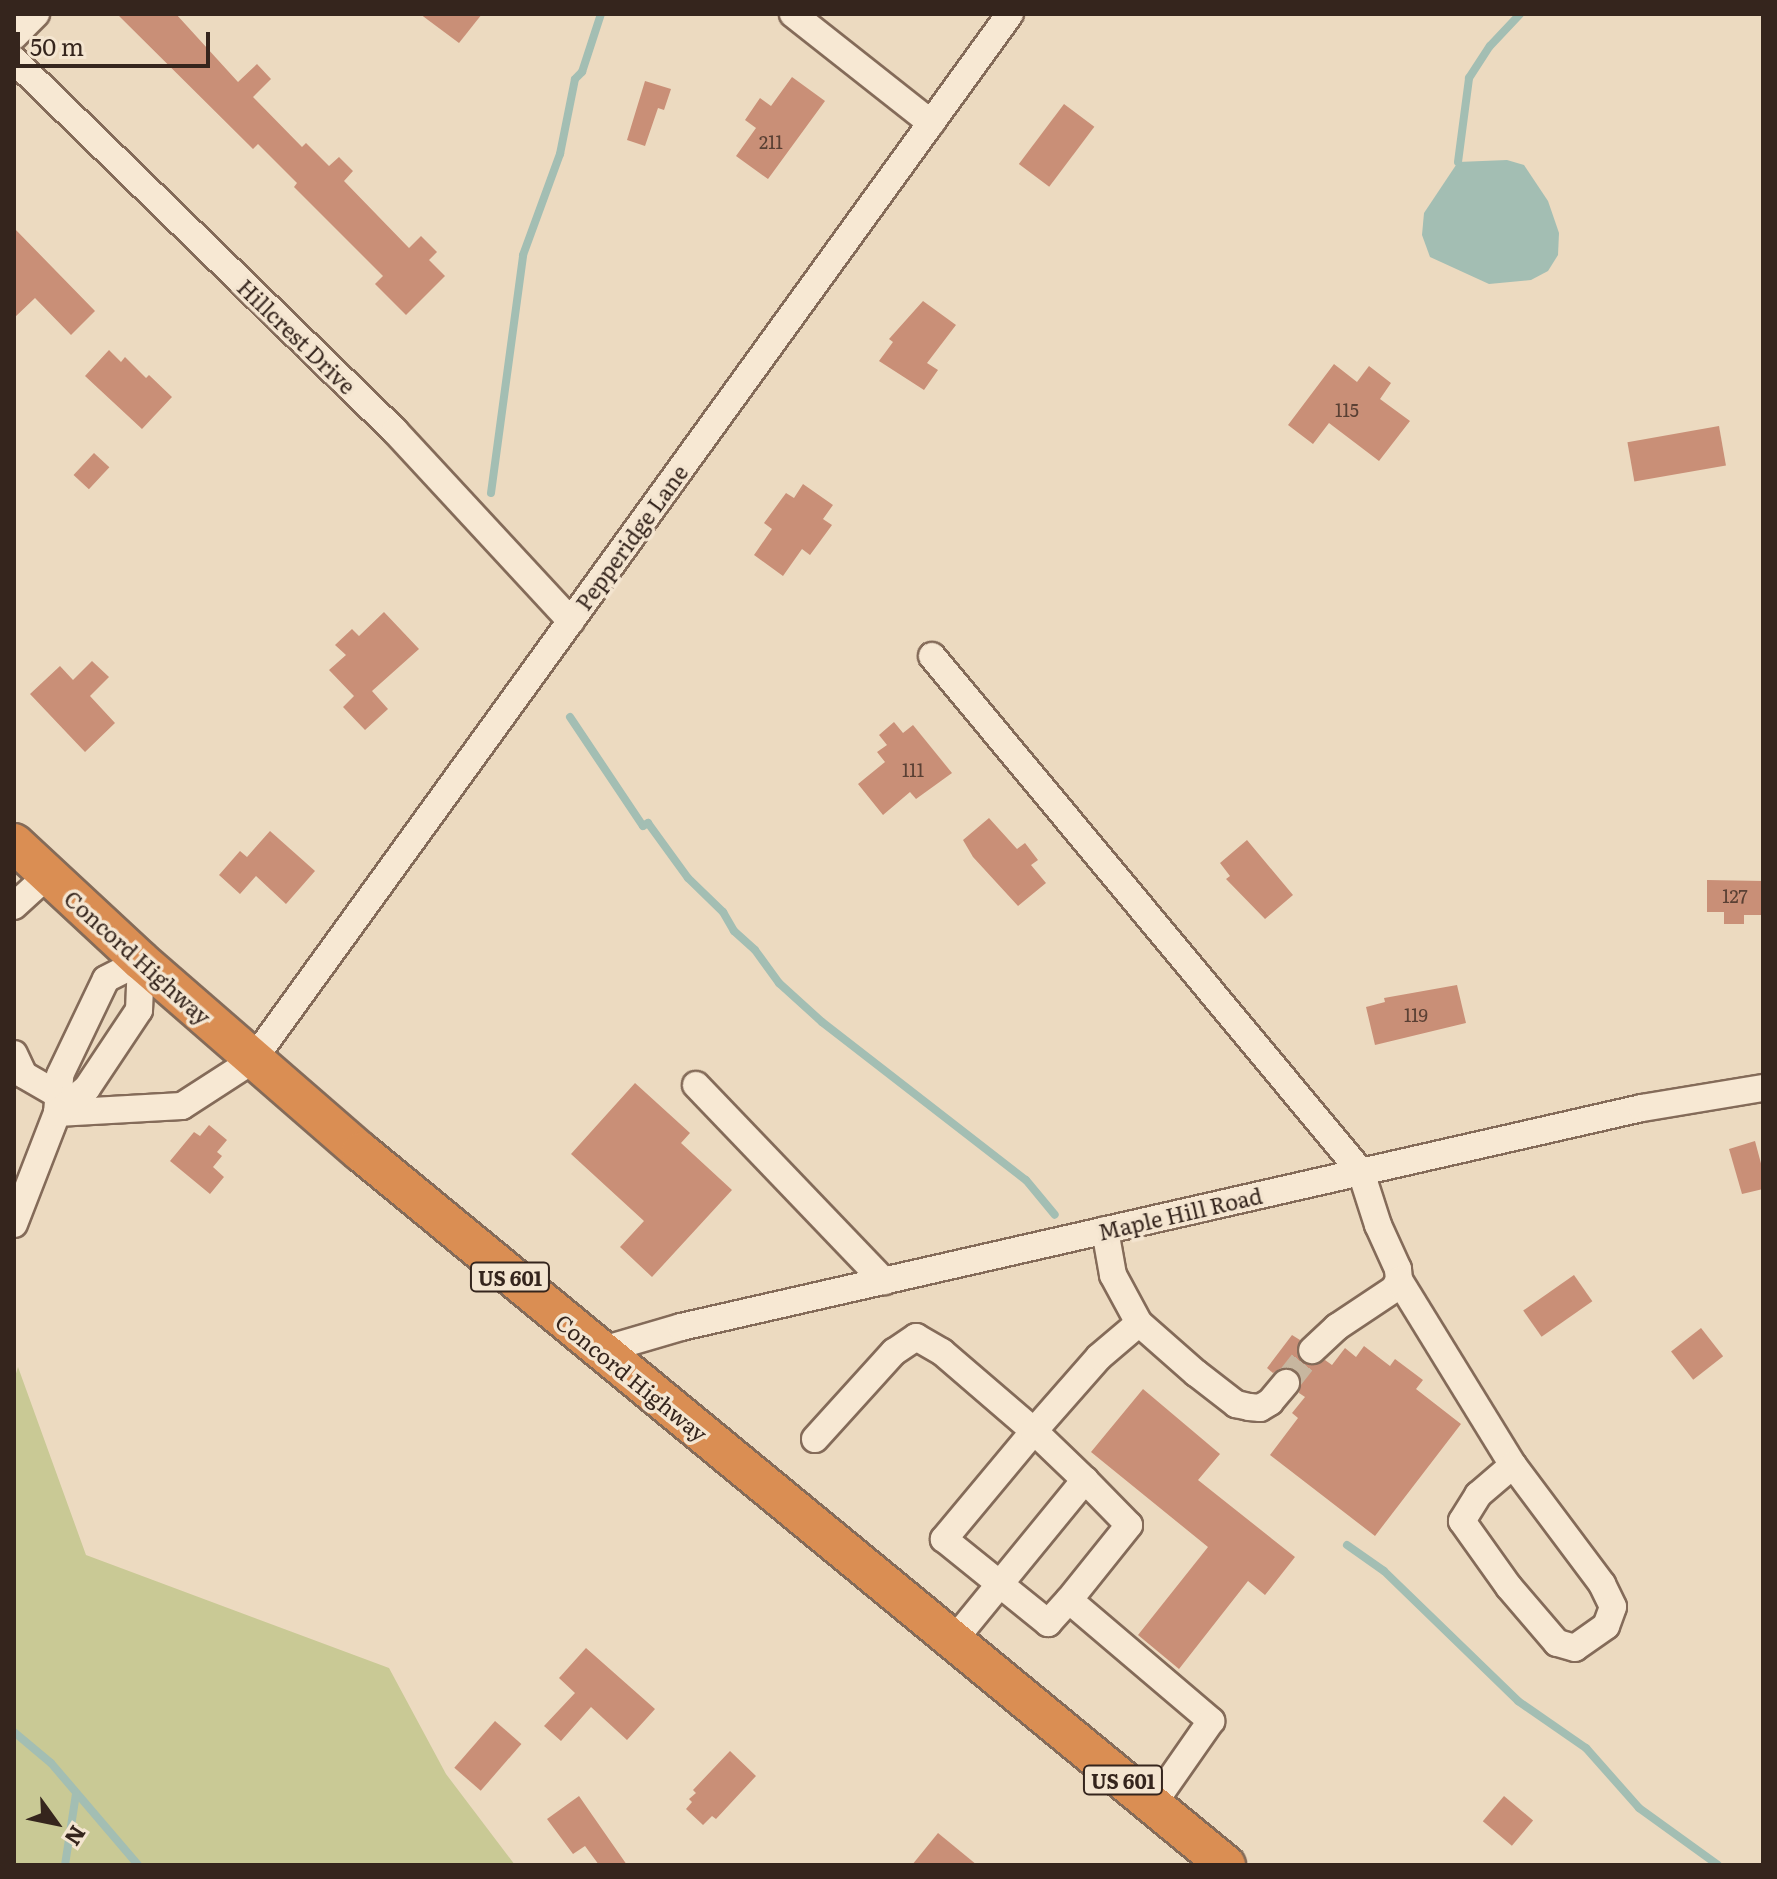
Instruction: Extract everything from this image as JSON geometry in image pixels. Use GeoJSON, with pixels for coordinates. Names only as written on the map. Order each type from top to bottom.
{"type":"FeatureCollection","features":[{"type":"Feature","properties":{"kind":"highway","name":"Concord Highway"},"geometry":{"type":"LineString","coordinates":[[14,843],[253,1060],[599,1351],[1226,1865]]}},
{"type":"Feature","properties":{"kind":"street"},"geometry":{"type":"LineString","coordinates":[[14,36],[36,14]]}},
{"type":"Feature","properties":{"kind":"street"},"geometry":{"type":"LineString","coordinates":[[793,14],[931,123]]}},
{"type":"Feature","properties":{"kind":"street","name":"Pepperidge Lane"},"geometry":{"type":"LineString","coordinates":[[253,1060],[1010,14]]}},
{"type":"Feature","properties":{"kind":"street","name":"Hillcrest Drive"},"geometry":{"type":"LineString","coordinates":[[14,60],[395,431],[571,621]]}},
{"type":"Feature","properties":{"kind":"street"},"geometry":{"type":"LineString","coordinates":[[932,656],[1361,1172],[1378,1225],[1398,1269],[1399,1280],[1513,1465],[1602,1584],[1613,1607],[1606,1626],[1575,1648],[1557,1643],[1509,1587],[1462,1521],[1478,1495],[1513,1465]]}},
{"type":"Feature","properties":{"kind":"street"},"geometry":{"type":"LineString","coordinates":[[14,906],[48,875]]}},
{"type":"Feature","properties":{"kind":"street"},"geometry":{"type":"LineString","coordinates":[[14,1224],[58,1104],[60,1075],[106,979],[141,961],[139,1010],[87,1088],[58,1104]]}},
{"type":"Feature","properties":{"kind":"street"},"geometry":{"type":"LineString","coordinates":[[14,1054],[24,1075],[58,1104],[182,1106],[253,1060]]}},
{"type":"Feature","properties":{"kind":"street"},"geometry":{"type":"LineString","coordinates":[[696,1085],[884,1281]]}},
{"type":"Feature","properties":{"kind":"street","name":"Maple Hill Road"},"geometry":{"type":"LineString","coordinates":[[599,1351],[681,1327],[1679,1100],[1763,1088]]}},
{"type":"Feature","properties":{"kind":"street"},"geometry":{"type":"LineString","coordinates":[[1105,1230],[1113,1275],[1139,1323],[1236,1404],[1260,1408],[1286,1383]]}},
{"type":"Feature","properties":{"kind":"street"},"geometry":{"type":"LineString","coordinates":[[1312,1350],[1337,1327],[1394,1289],[1399,1280]]}},
{"type":"Feature","properties":{"kind":"street"},"geometry":{"type":"LineString","coordinates":[[815,1439],[894,1352],[916,1337],[942,1352],[1034,1431],[1129,1525],[1048,1623],[944,1539],[1034,1431],[1099,1357],[1139,1323]]}},
{"type":"Feature","properties":{"kind":"street"},"geometry":{"type":"LineString","coordinates":[[954,1640],[1085,1480]]}},
{"type":"Feature","properties":{"kind":"street"},"geometry":{"type":"LineString","coordinates":[[1069,1600],[1211,1721],[1153,1804]]}},
{"type":"Feature","properties":{"kind":"green space"},"geometry":{"type":"Polygon","coordinates":[[[18,1367],[86,1555],[389,1668],[446,1774],[515,1865],[14,1865],[14,1380],[18,1367]]]}},
{"type":"Feature","properties":{"kind":"shaded area"},"geometry":{"type":"Polygon","coordinates":[[[1507,160],[1524,165],[1548,201],[1559,233],[1558,255],[1548,271],[1531,280],[1489,284],[1430,257],[1422,235],[1424,213],[1458,162],[1507,160]]]}},
{"type":"Feature","properties":{"kind":"building"},"geometry":{"type":"Polygon","coordinates":[[[117,14],[176,14],[238,82],[257,64],[271,79],[253,97],[302,147],[306,143],[329,166],[339,157],[353,171],[344,181],[409,248],[421,236],[437,252],[429,260],[445,276],[406,315],[375,284],[383,276],[294,187],[297,183],[258,144],[253,149],[117,14]]]}},
{"type":"Feature","properties":{"kind":"building"},"geometry":{"type":"Polygon","coordinates":[[[420,14],[482,14],[459,43],[420,14]]]}},
{"type":"Feature","properties":{"kind":"building"},"geometry":{"type":"Polygon","coordinates":[[[792,77],[825,101],[768,179],[736,156],[756,128],[745,120],[760,98],[771,106],[792,77]]]}},
{"type":"Feature","properties":{"kind":"building"},"geometry":{"type":"Polygon","coordinates":[[[645,81],[671,89],[664,110],[658,108],[645,146],[627,140],[645,81]]]}},
{"type":"Feature","properties":{"kind":"building"},"geometry":{"type":"Polygon","coordinates":[[[1064,104],[1094,127],[1049,187],[1019,164],[1064,104]]]}},
{"type":"Feature","properties":{"kind":"building"},"geometry":{"type":"Polygon","coordinates":[[[14,228],[95,311],[71,335],[35,298],[14,318],[14,228]]]}},
{"type":"Feature","properties":{"kind":"building"},"geometry":{"type":"Polygon","coordinates":[[[923,301],[956,325],[927,363],[938,370],[924,390],[879,361],[893,342],[889,339],[923,301]]]}},
{"type":"Feature","properties":{"kind":"building"},"geometry":{"type":"Polygon","coordinates":[[[109,350],[121,362],[125,357],[172,397],[142,429],[85,376],[109,350]]]}},
{"type":"Feature","properties":{"kind":"building"},"geometry":{"type":"Polygon","coordinates":[[[1334,364],[1357,382],[1369,366],[1391,383],[1380,399],[1410,421],[1379,461],[1329,423],[1313,444],[1288,425],[1334,364]]]}},
{"type":"Feature","properties":{"kind":"building"},"geometry":{"type":"Polygon","coordinates":[[[1719,426],[1726,465],[1634,482],[1627,442],[1719,426]]]}},
{"type":"Feature","properties":{"kind":"building"},"geometry":{"type":"Polygon","coordinates":[[[94,453],[109,467],[89,489],[74,475],[94,453]]]}},
{"type":"Feature","properties":{"kind":"building"},"geometry":{"type":"Polygon","coordinates":[[[803,484],[833,505],[823,519],[832,525],[810,555],[802,549],[783,576],[754,555],[772,529],[764,523],[786,493],[794,498],[803,484]]]}},
{"type":"Feature","properties":{"kind":"building"},"geometry":{"type":"Polygon","coordinates":[[[384,612],[419,649],[372,691],[388,709],[365,730],[343,707],[354,696],[329,670],[346,655],[335,645],[352,629],[359,636],[384,612]]]}},
{"type":"Feature","properties":{"kind":"building"},"geometry":{"type":"Polygon","coordinates":[[[92,661],[109,677],[90,696],[115,723],[85,752],[30,694],[60,666],[73,680],[92,661]]]}},
{"type":"Feature","properties":{"kind":"building"},"geometry":{"type":"Polygon","coordinates":[[[894,722],[903,733],[913,725],[952,773],[916,799],[910,792],[883,815],[858,784],[885,762],[877,752],[887,745],[879,735],[894,722]]]}},
{"type":"Feature","properties":{"kind":"building"},"geometry":{"type":"Polygon","coordinates":[[[989,818],[1017,849],[1025,843],[1038,860],[1031,865],[1046,883],[1018,906],[973,857],[963,840],[989,818]]]}},
{"type":"Feature","properties":{"kind":"building"},"geometry":{"type":"Polygon","coordinates":[[[270,831],[315,871],[286,904],[256,876],[240,894],[219,875],[240,851],[247,857],[270,831]]]}},
{"type":"Feature","properties":{"kind":"building"},"geometry":{"type":"Polygon","coordinates":[[[1247,840],[1293,895],[1265,919],[1226,879],[1230,876],[1220,863],[1247,840]]]}},
{"type":"Feature","properties":{"kind":"building"},"geometry":{"type":"Polygon","coordinates":[[[1707,880],[1763,881],[1763,915],[1744,915],[1744,924],[1724,924],[1724,912],[1707,912],[1707,880]]]}},
{"type":"Feature","properties":{"kind":"building"},"geometry":{"type":"Polygon","coordinates":[[[1457,985],[1466,1023],[1375,1045],[1366,1007],[1385,1002],[1384,998],[1457,985]]]}},
{"type":"Feature","properties":{"kind":"building"},"geometry":{"type":"Polygon","coordinates":[[[635,1083],[690,1133],[681,1143],[732,1190],[652,1277],[620,1247],[644,1221],[571,1154],[635,1083]]]}},
{"type":"Feature","properties":{"kind":"building"},"geometry":{"type":"Polygon","coordinates":[[[209,1125],[227,1140],[217,1152],[222,1156],[213,1167],[224,1177],[210,1194],[170,1161],[194,1132],[200,1136],[209,1125]]]}},
{"type":"Feature","properties":{"kind":"building"},"geometry":{"type":"Polygon","coordinates":[[[1755,1141],[1763,1171],[1763,1189],[1742,1194],[1729,1149],[1755,1141]]]}},
{"type":"Feature","properties":{"kind":"building"},"geometry":{"type":"Polygon","coordinates":[[[1574,1275],[1592,1301],[1542,1337],[1523,1311],[1574,1275]]]}},
{"type":"Feature","properties":{"kind":"building"},"geometry":{"type":"Polygon","coordinates":[[[1701,1328],[1723,1356],[1693,1380],[1671,1351],[1701,1328]]]}},
{"type":"Feature","properties":{"kind":"building"},"geometry":{"type":"Polygon","coordinates":[[[1292,1335],[1300,1340],[1297,1354],[1308,1365],[1325,1360],[1332,1365],[1345,1348],[1356,1357],[1364,1346],[1390,1366],[1395,1359],[1423,1380],[1416,1389],[1461,1424],[1375,1536],[1270,1455],[1298,1418],[1292,1413],[1305,1397],[1299,1393],[1301,1378],[1296,1370],[1281,1368],[1273,1373],[1267,1368],[1292,1335]]]}},
{"type":"Feature","properties":{"kind":"building"},"geometry":{"type":"Polygon","coordinates":[[[1143,1389],[1220,1454],[1198,1480],[1295,1557],[1265,1595],[1248,1581],[1179,1669],[1138,1635],[1208,1547],[1091,1452],[1143,1389]]]}},
{"type":"Feature","properties":{"kind":"building"},"geometry":{"type":"Polygon","coordinates":[[[586,1648],[655,1709],[627,1740],[591,1707],[561,1741],[544,1726],[575,1693],[559,1678],[586,1648]]]}},
{"type":"Feature","properties":{"kind":"building"},"geometry":{"type":"Polygon","coordinates":[[[495,1721],[521,1744],[481,1791],[454,1768],[495,1721]]]}},
{"type":"Feature","properties":{"kind":"building"},"geometry":{"type":"Polygon","coordinates":[[[730,1751],[756,1776],[716,1819],[712,1816],[703,1825],[686,1809],[692,1802],[689,1799],[696,1793],[693,1790],[730,1751]]]}},
{"type":"Feature","properties":{"kind":"building"},"geometry":{"type":"Polygon","coordinates":[[[579,1796],[627,1865],[599,1865],[585,1846],[573,1854],[547,1819],[579,1796]]]}},
{"type":"Feature","properties":{"kind":"building"},"geometry":{"type":"Polygon","coordinates":[[[1504,1796],[1533,1820],[1512,1846],[1483,1821],[1504,1796]]]}},
{"type":"Feature","properties":{"kind":"building"},"geometry":{"type":"Polygon","coordinates":[[[938,1833],[977,1865],[912,1865],[938,1833]]]}},
{"type":"Feature","properties":{"kind":"waterway"},"geometry":{"type":"LineString","coordinates":[[491,493],[523,255],[560,154],[575,79],[582,72],[601,14]]}},
{"type":"Feature","properties":{"kind":"waterway"},"geometry":{"type":"LineString","coordinates":[[1458,162],[1469,78],[1490,46],[1520,14]]}},
{"type":"Feature","properties":{"kind":"waterway"},"geometry":{"type":"LineString","coordinates":[[570,717],[643,826],[648,823],[688,878],[723,912],[734,931],[755,950],[779,983],[822,1022],[1026,1180],[1055,1215]]}},
{"type":"Feature","properties":{"kind":"waterway"},"geometry":{"type":"LineString","coordinates":[[1347,1545],[1384,1571],[1518,1701],[1586,1748],[1639,1808],[1718,1865]]}},
{"type":"Feature","properties":{"kind":"waterway"},"geometry":{"type":"LineString","coordinates":[[14,1732],[51,1763],[138,1865]]}},
{"type":"Feature","properties":{"kind":"waterway"},"geometry":{"type":"LineString","coordinates":[[65,1865],[76,1794]]}},
{"type":"Feature","properties":{"kind":"tunnel"},"geometry":{"type":"LineString","coordinates":[[1286,1383],[1312,1350]]}}]}
